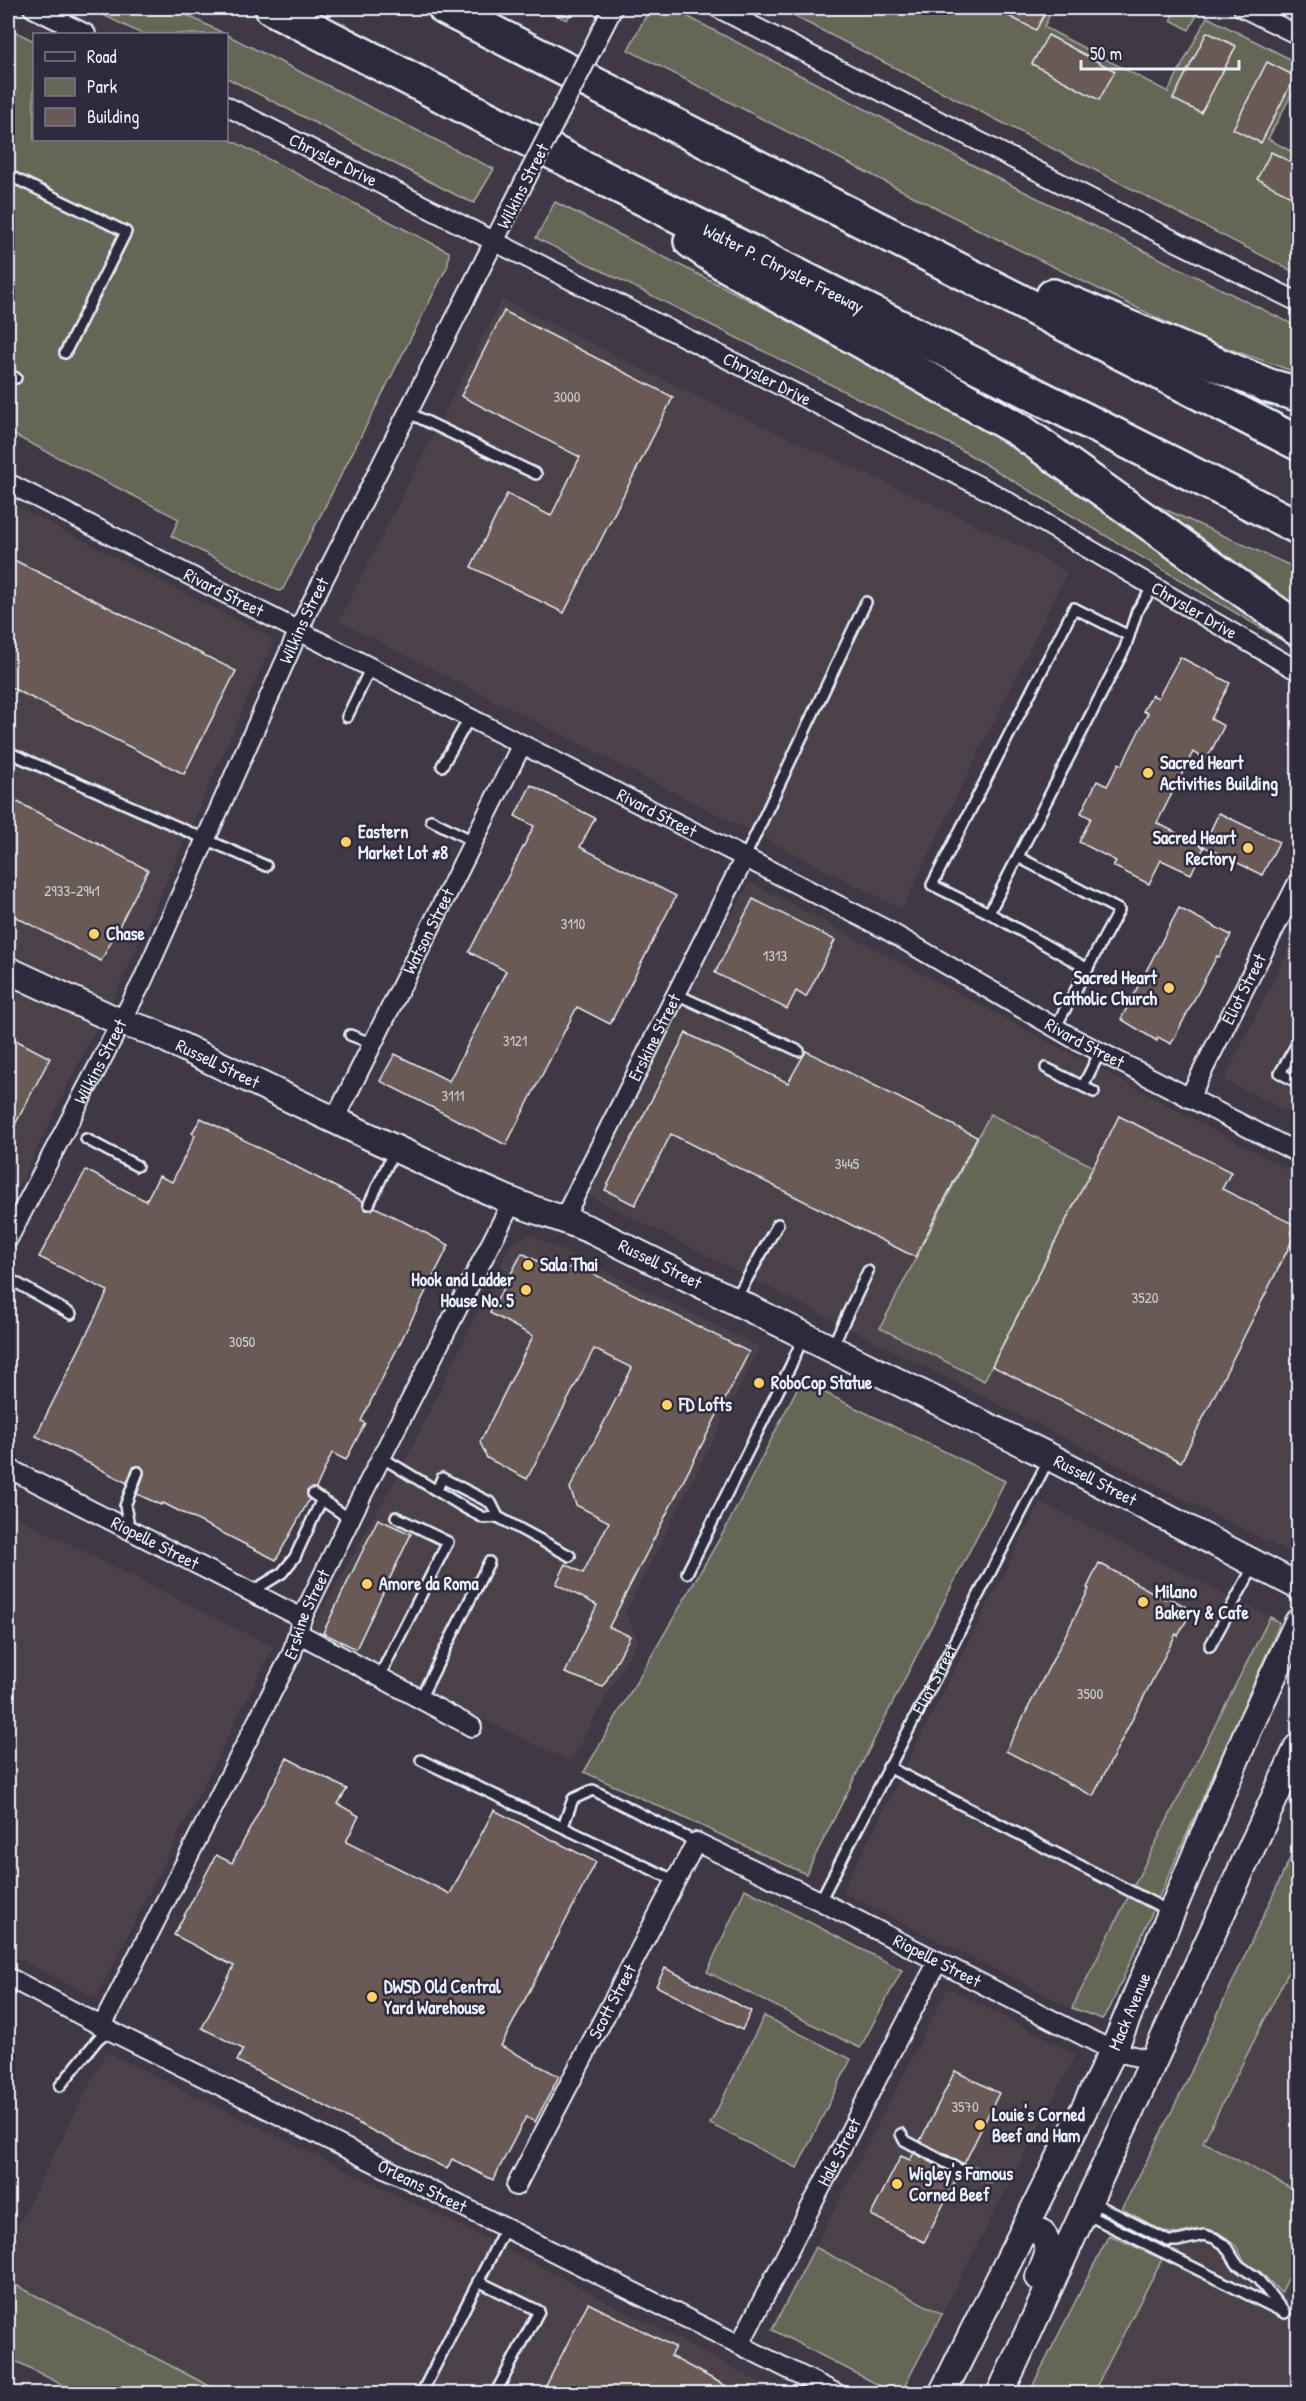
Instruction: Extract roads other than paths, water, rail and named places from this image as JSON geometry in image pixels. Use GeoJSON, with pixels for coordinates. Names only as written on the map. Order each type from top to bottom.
{"type":"FeatureCollection","features":[{"type":"Feature","properties":{"kind":"highway","name":"Walter P. Chrysler Freeway"},"geometry":{"type":"LineString","coordinates":[[272,8],[615,184],[1299,527]]}},
{"type":"Feature","properties":{"kind":"highway"},"geometry":{"type":"LineString","coordinates":[[444,8],[1299,443]]}},
{"type":"Feature","properties":{"kind":"highway"},"geometry":{"type":"LineString","coordinates":[[615,184],[644,209],[725,264],[1019,430],[1299,629]]}},
{"type":"Feature","properties":{"kind":"highway"},"geometry":{"type":"LineString","coordinates":[[790,185],[1269,386],[1299,394]]}},
{"type":"Feature","properties":{"kind":"main road","name":"Russell Street"},"geometry":{"type":"LineString","coordinates":[[8,970],[120,1022],[150,1031],[334,1121],[512,1202],[564,1218],[1050,1457],[1299,1586]]}},
{"type":"Feature","properties":{"kind":"main road","name":"Mack Avenue"},"geometry":{"type":"LineString","coordinates":[[942,2394],[1113,2051],[1171,1912],[1299,1622]]}},
{"type":"Feature","properties":{"kind":"main road"},"geometry":{"type":"LineString","coordinates":[[1276,1670],[1299,1654]]}},
{"type":"Feature","properties":{"kind":"main road"},"geometry":{"type":"LineString","coordinates":[[1000,2394],[1298,1751]]}},
{"type":"Feature","properties":{"kind":"main road"},"geometry":{"type":"LineString","coordinates":[[1012,2366],[1030,2297],[1050,2252],[1048,2241],[1041,2232],[1025,2228]]}},
{"type":"Feature","properties":{"kind":"street"},"geometry":{"type":"LineString","coordinates":[[33,8],[84,33]]}},
{"type":"Feature","properties":{"kind":"street","name":"Wilkins Street"},"geometry":{"type":"LineString","coordinates":[[8,1239],[141,982],[298,632],[613,8]]}},
{"type":"Feature","properties":{"kind":"street"},"geometry":{"type":"LineString","coordinates":[[718,8],[1127,218],[1299,302]]}},
{"type":"Feature","properties":{"kind":"street"},"geometry":{"type":"LineString","coordinates":[[1243,8],[1299,35]]}},
{"type":"Feature","properties":{"kind":"street","name":"Chrysler Drive"},"geometry":{"type":"LineString","coordinates":[[228,107],[495,244],[993,493],[1299,671]]}},
{"type":"Feature","properties":{"kind":"street","name":"Rivard Street"},"geometry":{"type":"LineString","coordinates":[[8,483],[885,929],[1055,1028],[1299,1153]]}},
{"type":"Feature","properties":{"kind":"street","name":"Watson Street"},"geometry":{"type":"LineString","coordinates":[[334,1121],[522,744]]}},
{"type":"Feature","properties":{"kind":"street","name":"Erskine Street"},"geometry":{"type":"LineString","coordinates":[[564,1218],[745,857]]}},
{"type":"Feature","properties":{"kind":"street","name":"Eliot Street"},"geometry":{"type":"LineString","coordinates":[[1189,1098],[1299,882]]}},
{"type":"Feature","properties":{"kind":"street","name":"Erskine Street"},"geometry":{"type":"LineString","coordinates":[[106,2028],[292,1653],[300,1626],[350,1519],[512,1202]]}},
{"type":"Feature","properties":{"kind":"street","name":"Riopelle Street"},"geometry":{"type":"LineString","coordinates":[[8,1468],[251,1592],[380,1677],[472,1727]]}},
{"type":"Feature","properties":{"kind":"street","name":"Riopelle Street"},"geometry":{"type":"LineString","coordinates":[[696,1842],[820,1901],[1113,2051],[1155,2061]]}},
{"type":"Feature","properties":{"kind":"street","name":"Scott Street"},"geometry":{"type":"LineString","coordinates":[[516,2186],[696,1842]]}},
{"type":"Feature","properties":{"kind":"street","name":"Hale Street"},"geometry":{"type":"LineString","coordinates":[[740,2344],[938,1961]]}},
{"type":"Feature","properties":{"kind":"street","name":"Orleans Street"},"geometry":{"type":"LineString","coordinates":[[8,1977],[835,2393]]}},
{"type":"Feature","properties":{"kind":"lane"},"geometry":{"type":"LineString","coordinates":[[8,175],[126,232],[65,353]]}},
{"type":"Feature","properties":{"kind":"lane"},"geometry":{"type":"LineString","coordinates":[[409,413],[536,474]]}},
{"type":"Feature","properties":{"kind":"lane"},"geometry":{"type":"LineString","coordinates":[[989,913],[1125,648],[1137,611],[1153,587]]}},
{"type":"Feature","properties":{"kind":"lane"},"geometry":{"type":"LineString","coordinates":[[745,857],[866,602]]}},
{"type":"Feature","properties":{"kind":"lane"},"geometry":{"type":"LineString","coordinates":[[1088,969],[989,913],[932,885],[1074,608],[1129,636]]}},
{"type":"Feature","properties":{"kind":"lane"},"geometry":{"type":"LineString","coordinates":[[347,717],[371,667]]}},
{"type":"Feature","properties":{"kind":"lane"},"geometry":{"type":"LineString","coordinates":[[442,766],[470,717]]}},
{"type":"Feature","properties":{"kind":"lane"},"geometry":{"type":"LineString","coordinates":[[8,752],[266,866]]}},
{"type":"Feature","properties":{"kind":"lane"},"geometry":{"type":"LineString","coordinates":[[431,820],[473,841]]}},
{"type":"Feature","properties":{"kind":"lane"},"geometry":{"type":"LineString","coordinates":[[1018,857],[1119,910],[1055,1028]]}},
{"type":"Feature","properties":{"kind":"lane"},"geometry":{"type":"LineString","coordinates":[[676,994],[799,1051]]}},
{"type":"Feature","properties":{"kind":"lane"},"geometry":{"type":"LineString","coordinates":[[350,1035],[371,1044]]}},
{"type":"Feature","properties":{"kind":"lane"},"geometry":{"type":"LineString","coordinates":[[1299,1042],[1280,1073],[1299,1083]]}},
{"type":"Feature","properties":{"kind":"lane"},"geometry":{"type":"LineString","coordinates":[[1083,1086],[1100,1052]]}},
{"type":"Feature","properties":{"kind":"lane"},"geometry":{"type":"LineString","coordinates":[[1046,1068],[1094,1092]]}},
{"type":"Feature","properties":{"kind":"lane"},"geometry":{"type":"LineString","coordinates":[[86,1139],[137,1166]]}},
{"type":"Feature","properties":{"kind":"lane"},"geometry":{"type":"LineString","coordinates":[[369,1204],[395,1148]]}},
{"type":"Feature","properties":{"kind":"lane"},"geometry":{"type":"LineString","coordinates":[[734,1301],[778,1224]]}},
{"type":"Feature","properties":{"kind":"lane"},"geometry":{"type":"LineString","coordinates":[[831,1349],[868,1271]]}},
{"type":"Feature","properties":{"kind":"lane"},"geometry":{"type":"LineString","coordinates":[[8,1278],[71,1314]]}},
{"type":"Feature","properties":{"kind":"lane"},"geometry":{"type":"LineString","coordinates":[[687,1573],[790,1367],[803,1335]]}},
{"type":"Feature","properties":{"kind":"lane"},"geometry":{"type":"LineString","coordinates":[[381,1457],[484,1518],[498,1517],[570,1556]]}},
{"type":"Feature","properties":{"kind":"lane","name":"Eliot Street"},"geometry":{"type":"LineString","coordinates":[[820,1901],[1050,1457]]}},
{"type":"Feature","properties":{"kind":"lane"},"geometry":{"type":"LineString","coordinates":[[130,1530],[125,1506],[138,1472]]}},
{"type":"Feature","properties":{"kind":"lane"},"geometry":{"type":"LineString","coordinates":[[437,1490],[442,1478],[491,1503],[498,1517]]}},
{"type":"Feature","properties":{"kind":"lane"},"geometry":{"type":"LineString","coordinates":[[251,1592],[282,1573],[295,1557],[317,1496],[350,1519]]}},
{"type":"Feature","properties":{"kind":"lane"},"geometry":{"type":"LineString","coordinates":[[380,1677],[448,1542],[396,1517]]}},
{"type":"Feature","properties":{"kind":"lane"},"geometry":{"type":"LineString","coordinates":[[420,1699],[489,1562]]}},
{"type":"Feature","properties":{"kind":"lane"},"geometry":{"type":"LineString","coordinates":[[1210,1646],[1255,1564]]}},
{"type":"Feature","properties":{"kind":"lane"},"geometry":{"type":"LineString","coordinates":[[421,1760],[676,1881]]}},
{"type":"Feature","properties":{"kind":"lane"},"geometry":{"type":"LineString","coordinates":[[888,1767],[1171,1912]]}},
{"type":"Feature","properties":{"kind":"lane"},"geometry":{"type":"LineString","coordinates":[[562,1826],[573,1800],[593,1790],[696,1842]]}},
{"type":"Feature","properties":{"kind":"lane"},"geometry":{"type":"LineString","coordinates":[[60,2086],[106,2028]]}},
{"type":"Feature","properties":{"kind":"lane"},"geometry":{"type":"LineString","coordinates":[[901,2134],[904,2140],[960,2170],[989,2176]]}},
{"type":"Feature","properties":{"kind":"lane"},"geometry":{"type":"LineString","coordinates":[[1087,2207],[1168,2241],[1204,2235],[1214,2238],[1224,2244],[1237,2264],[1257,2278],[1285,2313],[1087,2207]]}},
{"type":"Feature","properties":{"kind":"lane"},"geometry":{"type":"LineString","coordinates":[[421,2394],[506,2227]]}},
{"type":"Feature","properties":{"kind":"lane"},"geometry":{"type":"LineString","coordinates":[[478,2281],[539,2311],[495,2394]]}},
{"type":"Feature","properties":{"kind":"place","name":"Sacred Heart Activities Building"},"geometry":{"type":"Point","coordinates":[1148,773]}},
{"type":"Feature","properties":{"kind":"place","name":"Eastern Market Lot #8"},"geometry":{"type":"Point","coordinates":[346,842]}},
{"type":"Feature","properties":{"kind":"place","name":"Sacred Heart Rectory"},"geometry":{"type":"Point","coordinates":[1248,848]}},
{"type":"Feature","properties":{"kind":"place","name":"Chase"},"geometry":{"type":"Point","coordinates":[94,934]}},
{"type":"Feature","properties":{"kind":"place","name":"Sacred Heart Catholic Church"},"geometry":{"type":"Point","coordinates":[1169,988]}},
{"type":"Feature","properties":{"kind":"place","name":"Sala Thai"},"geometry":{"type":"Point","coordinates":[528,1265]}},
{"type":"Feature","properties":{"kind":"place","name":"Hook and Ladder House No. 5"},"geometry":{"type":"Point","coordinates":[526,1290]}},
{"type":"Feature","properties":{"kind":"place","name":"RoboCop Statue"},"geometry":{"type":"Point","coordinates":[759,1383]}},
{"type":"Feature","properties":{"kind":"place","name":"FD Lofts"},"geometry":{"type":"Point","coordinates":[667,1405]}},
{"type":"Feature","properties":{"kind":"place","name":"Amore da Roma"},"geometry":{"type":"Point","coordinates":[367,1584]}},
{"type":"Feature","properties":{"kind":"place","name":"Milano Bakery & Cafe"},"geometry":{"type":"Point","coordinates":[1143,1602]}},
{"type":"Feature","properties":{"kind":"place","name":"DWSD Old Central Yard Warehouse"},"geometry":{"type":"Point","coordinates":[372,1997]}},
{"type":"Feature","properties":{"kind":"place","name":"Louie's Corned Beef and Ham"},"geometry":{"type":"Point","coordinates":[980,2125]}},
{"type":"Feature","properties":{"kind":"place","name":"Wigley's Famous Corned Beef"},"geometry":{"type":"Point","coordinates":[897,2184]}}]}
